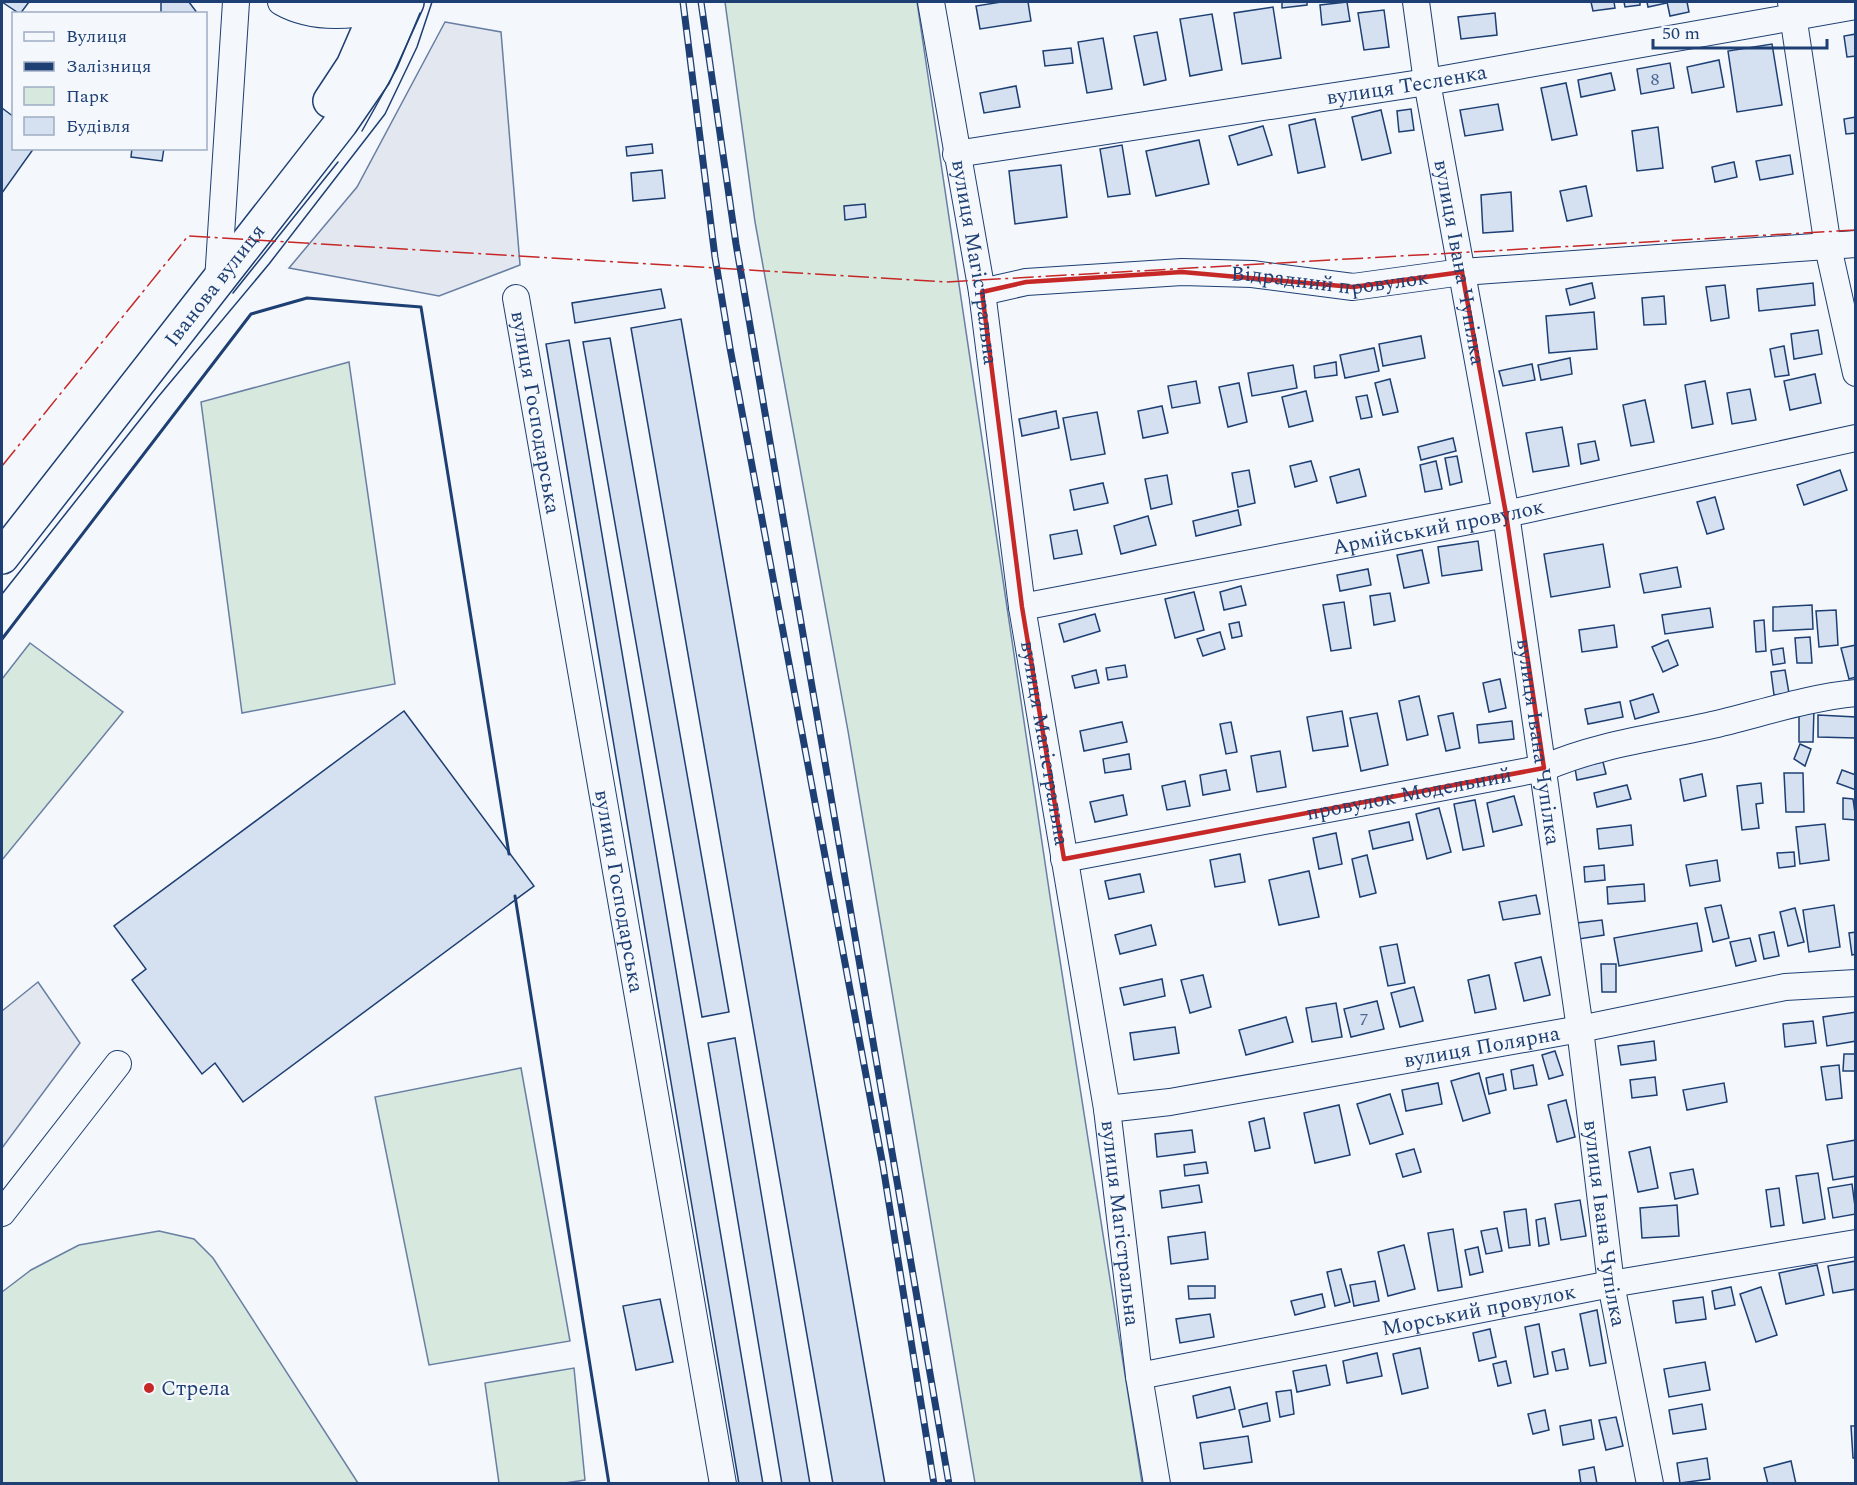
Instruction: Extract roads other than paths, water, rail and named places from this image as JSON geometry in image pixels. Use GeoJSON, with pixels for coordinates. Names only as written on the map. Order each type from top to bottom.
{"type":"FeatureCollection","features":[{"type":"Feature","properties":{"kind":"main road","name":"Іванова вулиця"},"geometry":{"type":"LineString","coordinates":[[2,525],[323,111],[353,66],[389,4]]}},
{"type":"Feature","properties":{"kind":"main road","name":"Іванова вулиця"},"geometry":{"type":"LineString","coordinates":[[2,557],[305,169],[374,75],[389,4]]}},
{"type":"Feature","properties":{"kind":"street"},"geometry":{"type":"LineString","coordinates":[[218,281],[236,2]]}},
{"type":"Feature","properties":{"kind":"street"},"geometry":{"type":"LineString","coordinates":[[281,2],[320,15],[349,16],[389,4]]}},
{"type":"Feature","properties":{"kind":"street","name":"вулиця Магістральна"},"geometry":{"type":"LineString","coordinates":[[931,2],[982,292],[1022,607],[1107,1109],[1139,1376],[1157,1484]]}},
{"type":"Feature","properties":{"kind":"street","name":"вулиця Івана Чупілка"},"geometry":{"type":"LineString","coordinates":[[1416,2],[1428,82],[1506,514],[1580,1029],[1611,1284],[1650,1484]]}},
{"type":"Feature","properties":{"kind":"street","name":"вулиця Тесленка"},"geometry":{"type":"LineString","coordinates":[[956,154],[1428,82],[1792,9],[1856,6]]}},
{"type":"Feature","properties":{"kind":"street"},"geometry":{"type":"LineString","coordinates":[[1792,9],[1828,247],[1856,374]]}},
{"type":"Feature","properties":{"kind":"street","name":"Відрадний провулок"},"geometry":{"type":"LineString","coordinates":[[982,292],[1026,282],[1182,272],[1251,274],[1353,287],[1462,272],[1856,244]]}},
{"type":"Feature","properties":{"kind":"street","name":"вулиця Господарська"},"geometry":{"type":"LineString","coordinates":[[516,298],[723,1484]]}},
{"type":"Feature","properties":{"kind":"street","name":"Армійський провулок"},"geometry":{"type":"LineString","coordinates":[[1022,607],[1506,514],[1856,438]]}},
{"type":"Feature","properties":{"kind":"street","name":"провулок Модельний"},"geometry":{"type":"LineString","coordinates":[[1064,859],[1544,768],[1590,751],[1828,696],[1856,693]]}},
{"type":"Feature","properties":{"kind":"street","name":"вулиця Полярна"},"geometry":{"type":"LineString","coordinates":[[1107,1109],[1170,1102],[1580,1029],[1785,987],[1856,983]]}},
{"type":"Feature","properties":{"kind":"street"},"geometry":{"type":"LineString","coordinates":[[2,1214],[118,1064]]}},
{"type":"Feature","properties":{"kind":"street","name":"Морський провулок"},"geometry":{"type":"LineString","coordinates":[[1139,1376],[1611,1284],[1856,1243]]}},
{"type":"Feature","properties":{"kind":"tram line"},"geometry":{"type":"LineString","coordinates":[[2,594],[158,397],[269,264],[385,114],[417,47],[432,2]]}},
{"type":"Feature","properties":{"kind":"tram line"},"geometry":{"type":"LineString","coordinates":[[362,131],[397,68],[420,13]]}},
{"type":"Feature","properties":{"kind":"tram line"},"geometry":{"type":"LineString","coordinates":[[233,293],[338,162]]}},
{"type":"Feature","properties":{"kind":"railway"},"geometry":{"type":"LineString","coordinates":[[683,2],[715,257],[730,348],[883,1166],[934,1484]]}},
{"type":"Feature","properties":{"kind":"railway"},"geometry":{"type":"LineString","coordinates":[[701,2],[736,244],[949,1484]]}},
{"type":"Feature","properties":{"kind":"place","name":"Стрела"},"geometry":{"type":"Point","coordinates":[149,1388]}}]}
